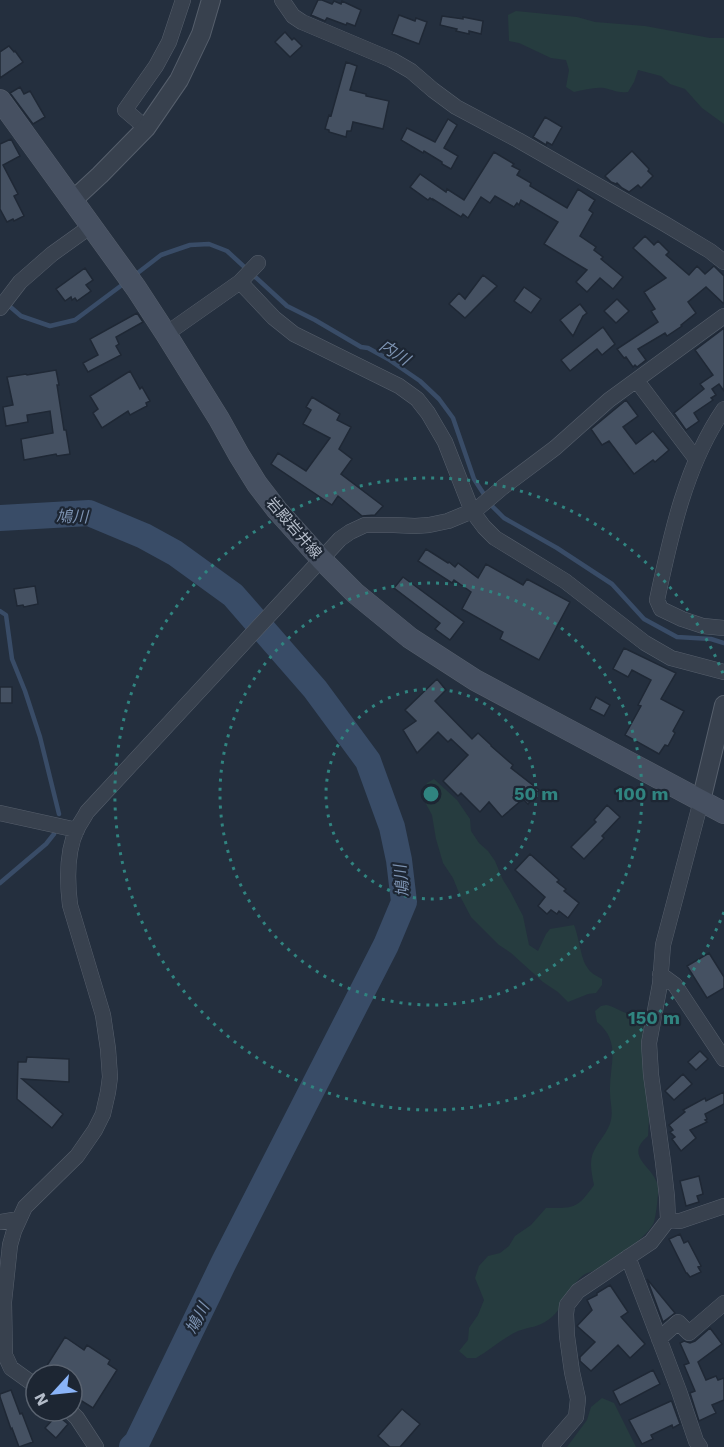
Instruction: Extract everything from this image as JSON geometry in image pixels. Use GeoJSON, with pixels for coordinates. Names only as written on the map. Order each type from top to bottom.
{"type":"FeatureCollection","features":[{"type":"Feature","properties":{"kind":"main road","name":"岩殿岩井線"},"geometry":{"type":"LineString","coordinates":[[0,100],[136,288],[219,419],[257,484],[321,559],[356,593],[410,638],[475,680],[724,813]]}},
{"type":"Feature","properties":{"kind":"street"},"geometry":{"type":"LineString","coordinates":[[146,128],[125,110],[156,66],[169,42],[183,0]]}},
{"type":"Feature","properties":{"kind":"street"},"geometry":{"type":"LineString","coordinates":[[73,200],[146,128],[179,80],[201,34],[211,0]]}},
{"type":"Feature","properties":{"kind":"street"},"geometry":{"type":"LineString","coordinates":[[282,0],[293,16],[302,22],[393,60],[411,71],[456,107],[665,224],[724,262]]}},
{"type":"Feature","properties":{"kind":"street"},"geometry":{"type":"LineString","coordinates":[[0,308],[20,282],[52,254],[91,226]]}},
{"type":"Feature","properties":{"kind":"street"},"geometry":{"type":"LineString","coordinates":[[166,334],[240,282],[258,263]]}},
{"type":"Feature","properties":{"kind":"street"},"geometry":{"type":"LineString","coordinates":[[240,282],[274,318],[294,334],[391,382],[417,399],[445,442],[483,527],[495,538],[565,580],[645,643],[671,658],[724,672]]}},
{"type":"Feature","properties":{"kind":"street"},"geometry":{"type":"LineString","coordinates":[[24,1377],[11,1368],[5,1355],[4,1302],[10,1245],[14,1231],[25,1207],[77,1156],[95,1130],[103,1114],[110,1077],[104,1015],[70,905],[68,870],[77,830],[87,812],[340,539],[365,525],[429,525],[448,521],[475,510],[555,448],[609,400],[724,316]]}},
{"type":"Feature","properties":{"kind":"street"},"geometry":{"type":"LineString","coordinates":[[637,381],[696,459]]}},
{"type":"Feature","properties":{"kind":"street"},"geometry":{"type":"LineString","coordinates":[[724,409],[696,459],[675,523],[657,600],[662,609],[682,620],[724,628]]}},
{"type":"Feature","properties":{"kind":"street"},"geometry":{"type":"LineString","coordinates":[[550,1447],[576,1417],[578,1399],[567,1336],[567,1305],[578,1291],[651,1242],[668,1220],[649,1043],[660,984],[663,945],[702,801],[724,705]]}},
{"type":"Feature","properties":{"kind":"street"},"geometry":{"type":"LineString","coordinates":[[0,813],[77,830]]}},
{"type":"Feature","properties":{"kind":"street"},"geometry":{"type":"LineString","coordinates":[[660,974],[675,985],[724,1059]]}},
{"type":"Feature","properties":{"kind":"street"},"geometry":{"type":"LineString","coordinates":[[668,1220],[680,1221],[724,1206]]}},
{"type":"Feature","properties":{"kind":"street"},"geometry":{"type":"LineString","coordinates":[[0,1222],[19,1219]]}},
{"type":"Feature","properties":{"kind":"street"},"geometry":{"type":"LineString","coordinates":[[628,1257],[700,1447]]}},
{"type":"Feature","properties":{"kind":"street"},"geometry":{"type":"LineString","coordinates":[[659,1338],[678,1322],[689,1334],[724,1303]]}},
{"type":"Feature","properties":{"kind":"street"},"geometry":{"type":"LineString","coordinates":[[80,1423],[92,1442]]}},
{"type":"Feature","properties":{"kind":"green space"},"geometry":{"type":"Polygon","coordinates":[[[516,11],[577,17],[595,22],[645,26],[710,38],[724,38],[724,124],[702,108],[685,89],[670,84],[661,76],[638,70],[628,92],[600,88],[574,92],[566,87],[569,70],[566,60],[551,58],[519,43],[509,41],[508,15],[516,11]]]}},
{"type":"Feature","properties":{"kind":"green space"},"geometry":{"type":"Polygon","coordinates":[[[434,779],[457,800],[470,819],[471,831],[495,861],[523,916],[529,945],[538,951],[550,929],[574,925],[585,963],[590,971],[602,979],[602,985],[596,993],[568,1002],[499,945],[471,917],[453,878],[443,863],[432,815],[426,804],[424,790],[427,783],[434,779]]]}},
{"type":"Feature","properties":{"kind":"green space"},"geometry":{"type":"Polygon","coordinates":[[[606,1005],[629,1014],[647,1012],[648,1136],[638,1150],[639,1156],[658,1186],[654,1222],[651,1228],[629,1248],[604,1266],[579,1278],[558,1310],[548,1320],[512,1334],[476,1358],[467,1358],[459,1351],[468,1340],[469,1328],[484,1300],[475,1278],[479,1266],[488,1256],[500,1253],[509,1246],[515,1236],[531,1225],[546,1208],[574,1206],[594,1185],[591,1169],[592,1157],[610,1125],[612,1116],[610,1082],[612,1046],[605,1030],[597,1022],[595,1011],[606,1005]]]}},
{"type":"Feature","properties":{"kind":"green space"},"geometry":{"type":"Polygon","coordinates":[[[602,1398],[614,1403],[636,1447],[567,1447],[587,1420],[591,1407],[602,1398]]]}},
{"type":"Feature","properties":{"kind":"building"},"geometry":{"type":"Polygon","coordinates":[[[318,0],[332,4],[334,1],[341,4],[342,1],[361,10],[355,26],[327,18],[325,21],[311,15],[318,0]]]}},
{"type":"Feature","properties":{"kind":"building"},"geometry":{"type":"Polygon","coordinates":[[[399,15],[415,21],[416,18],[427,22],[419,44],[392,34],[399,15]]]}},
{"type":"Feature","properties":{"kind":"building"},"geometry":{"type":"Polygon","coordinates":[[[442,16],[483,21],[481,34],[469,31],[469,34],[440,25],[442,16]]]}},
{"type":"Feature","properties":{"kind":"building"},"geometry":{"type":"Polygon","coordinates":[[[285,32],[302,46],[290,57],[275,42],[285,32]]]}},
{"type":"Feature","properties":{"kind":"building"},"geometry":{"type":"Polygon","coordinates":[[[9,46],[23,62],[0,78],[0,52],[9,46]]]}},
{"type":"Feature","properties":{"kind":"building"},"geometry":{"type":"Polygon","coordinates":[[[346,62],[357,66],[350,90],[389,101],[383,129],[353,122],[351,131],[347,131],[346,137],[325,129],[329,115],[331,116],[346,62]]]}},
{"type":"Feature","properties":{"kind":"building"},"geometry":{"type":"Polygon","coordinates":[[[20,87],[24,94],[30,91],[45,117],[33,124],[10,93],[20,87]]]}},
{"type":"Feature","properties":{"kind":"building"},"geometry":{"type":"Polygon","coordinates":[[[545,117],[562,127],[552,145],[547,142],[546,145],[533,137],[545,117]]]}},
{"type":"Feature","properties":{"kind":"building"},"geometry":{"type":"Polygon","coordinates":[[[448,119],[457,125],[444,148],[458,156],[451,169],[424,151],[423,153],[401,140],[407,128],[435,142],[448,119]]]}},
{"type":"Feature","properties":{"kind":"building"},"geometry":{"type":"Polygon","coordinates":[[[11,139],[20,156],[3,165],[18,194],[14,196],[24,216],[7,222],[0,209],[0,144],[11,139]]]}},
{"type":"Feature","properties":{"kind":"building"},"geometry":{"type":"Polygon","coordinates":[[[632,151],[653,176],[641,188],[638,185],[629,192],[605,176],[632,151]]]}},
{"type":"Feature","properties":{"kind":"building"},"geometry":{"type":"Polygon","coordinates":[[[494,152],[514,164],[512,166],[520,170],[517,175],[531,183],[530,186],[567,208],[578,189],[595,200],[589,210],[593,213],[580,236],[596,247],[594,250],[603,257],[601,259],[623,277],[613,289],[600,278],[587,292],[576,282],[587,270],[544,244],[558,222],[521,200],[519,205],[517,203],[514,207],[495,196],[490,203],[481,197],[468,218],[463,214],[461,217],[433,199],[428,200],[410,187],[420,174],[446,192],[447,189],[464,200],[494,152]]]}},
{"type":"Feature","properties":{"kind":"building"},"geometry":{"type":"Polygon","coordinates":[[[645,236],[654,245],[658,241],[669,252],[666,255],[689,275],[697,266],[705,274],[714,266],[724,276],[724,304],[706,287],[688,302],[696,313],[667,336],[665,333],[638,349],[646,360],[637,367],[635,365],[633,367],[617,349],[658,322],[651,311],[655,309],[644,292],[666,278],[633,248],[645,236]]]}},
{"type":"Feature","properties":{"kind":"building"},"geometry":{"type":"Polygon","coordinates":[[[85,268],[93,280],[86,285],[91,291],[77,301],[75,298],[72,300],[71,297],[65,301],[56,289],[85,268]]]}},
{"type":"Feature","properties":{"kind":"building"},"geometry":{"type":"Polygon","coordinates":[[[483,275],[497,286],[465,318],[449,304],[459,293],[465,299],[483,275]]]}},
{"type":"Feature","properties":{"kind":"building"},"geometry":{"type":"Polygon","coordinates":[[[524,287],[541,299],[531,313],[514,301],[524,287]]]}},
{"type":"Feature","properties":{"kind":"building"},"geometry":{"type":"Polygon","coordinates":[[[617,299],[629,311],[616,323],[604,311],[617,299]]]}},
{"type":"Feature","properties":{"kind":"building"},"geometry":{"type":"Polygon","coordinates":[[[580,304],[587,313],[583,316],[573,336],[560,320],[580,304]]]}},
{"type":"Feature","properties":{"kind":"building"},"geometry":{"type":"Polygon","coordinates":[[[137,313],[143,322],[116,337],[119,344],[116,346],[121,355],[88,372],[83,363],[98,355],[90,339],[137,313]]]}},
{"type":"Feature","properties":{"kind":"building"},"geometry":{"type":"Polygon","coordinates":[[[603,327],[615,344],[602,355],[597,349],[570,371],[561,360],[603,327]]]}},
{"type":"Feature","properties":{"kind":"building"},"geometry":{"type":"Polygon","coordinates":[[[724,328],[724,391],[719,384],[712,389],[716,395],[711,398],[713,400],[694,413],[699,421],[686,430],[674,413],[704,389],[700,384],[713,375],[695,350],[724,328]]]}},
{"type":"Feature","properties":{"kind":"building"},"geometry":{"type":"Polygon","coordinates":[[[56,370],[64,430],[66,430],[70,454],[57,456],[56,454],[24,460],[21,439],[53,433],[50,411],[27,415],[28,422],[6,426],[3,407],[13,405],[7,377],[56,370]]]}},
{"type":"Feature","properties":{"kind":"building"},"geometry":{"type":"Polygon","coordinates":[[[130,371],[150,401],[146,403],[147,406],[130,415],[128,411],[102,428],[93,413],[98,409],[90,396],[130,371]]]}},
{"type":"Feature","properties":{"kind":"building"},"geometry":{"type":"Polygon","coordinates":[[[312,397],[340,414],[337,420],[351,427],[339,449],[352,459],[341,474],[383,506],[375,515],[362,516],[338,496],[332,505],[271,464],[278,453],[306,471],[330,438],[303,424],[311,410],[306,407],[312,397]]]}},
{"type":"Feature","properties":{"kind":"building"},"geometry":{"type":"Polygon","coordinates":[[[626,400],[638,416],[623,427],[636,444],[653,431],[669,450],[655,462],[653,460],[634,474],[609,441],[602,445],[591,429],[626,400]]]}},
{"type":"Feature","properties":{"kind":"building"},"geometry":{"type":"Polygon","coordinates":[[[426,549],[455,567],[458,563],[478,578],[486,564],[523,585],[527,579],[570,602],[539,660],[500,639],[503,632],[462,609],[471,592],[454,580],[452,583],[418,561],[426,549]]]}},
{"type":"Feature","properties":{"kind":"building"},"geometry":{"type":"Polygon","coordinates":[[[403,577],[464,622],[450,640],[435,629],[440,623],[394,588],[403,577]]]}},
{"type":"Feature","properties":{"kind":"building"},"geometry":{"type":"Polygon","coordinates":[[[35,586],[38,604],[17,606],[14,589],[35,586]]]}},
{"type":"Feature","properties":{"kind":"building"},"geometry":{"type":"Polygon","coordinates":[[[624,648],[676,673],[661,699],[684,711],[668,746],[665,745],[659,754],[625,735],[641,706],[638,705],[651,680],[632,670],[628,677],[613,669],[624,648]]]}},
{"type":"Feature","properties":{"kind":"building"},"geometry":{"type":"Polygon","coordinates":[[[437,679],[446,690],[435,701],[472,739],[478,733],[513,765],[511,768],[539,790],[528,804],[523,799],[502,817],[489,802],[480,812],[461,793],[458,796],[443,781],[468,755],[451,739],[448,742],[438,732],[417,753],[403,730],[416,721],[405,710],[437,679]]]}},
{"type":"Feature","properties":{"kind":"building"},"geometry":{"type":"Polygon","coordinates":[[[0,687],[12,687],[12,703],[0,703],[0,687]]]}},
{"type":"Feature","properties":{"kind":"building"},"geometry":{"type":"Polygon","coordinates":[[[596,697],[610,705],[604,716],[590,709],[596,697]]]}},
{"type":"Feature","properties":{"kind":"building"},"geometry":{"type":"Polygon","coordinates":[[[607,805],[620,817],[584,859],[571,847],[596,822],[594,820],[607,805]]]}},
{"type":"Feature","properties":{"kind":"building"},"geometry":{"type":"Polygon","coordinates":[[[530,854],[559,880],[557,882],[566,889],[564,891],[579,903],[568,918],[559,911],[557,914],[551,910],[547,914],[538,906],[545,897],[515,870],[530,854]]]}},
{"type":"Feature","properties":{"kind":"building"},"geometry":{"type":"Polygon","coordinates":[[[709,953],[724,977],[724,988],[707,998],[687,966],[709,953]]]}},
{"type":"Feature","properties":{"kind":"building"},"geometry":{"type":"Polygon","coordinates":[[[700,1051],[708,1059],[696,1070],[688,1062],[700,1051]]]}},
{"type":"Feature","properties":{"kind":"building"},"geometry":{"type":"Polygon","coordinates":[[[27,1057],[69,1059],[69,1082],[22,1079],[63,1114],[52,1128],[17,1099],[18,1062],[26,1062],[27,1057]]]}},
{"type":"Feature","properties":{"kind":"building"},"geometry":{"type":"Polygon","coordinates":[[[683,1074],[692,1084],[674,1100],[665,1091],[683,1074]]]}},
{"type":"Feature","properties":{"kind":"building"},"geometry":{"type":"Polygon","coordinates":[[[724,1092],[724,1104],[705,1114],[707,1122],[690,1130],[696,1138],[681,1151],[672,1139],[675,1137],[670,1132],[673,1130],[669,1125],[685,1112],[683,1110],[705,1098],[706,1101],[724,1092]]]}},
{"type":"Feature","properties":{"kind":"building"},"geometry":{"type":"Polygon","coordinates":[[[699,1176],[703,1194],[697,1196],[699,1202],[686,1206],[680,1181],[699,1176]]]}},
{"type":"Feature","properties":{"kind":"building"},"geometry":{"type":"Polygon","coordinates":[[[680,1234],[684,1243],[688,1241],[701,1266],[698,1267],[701,1272],[690,1277],[669,1239],[680,1234]]]}},
{"type":"Feature","properties":{"kind":"building"},"geometry":{"type":"Polygon","coordinates":[[[647,1279],[675,1313],[663,1322],[647,1279]]]}},
{"type":"Feature","properties":{"kind":"building"},"geometry":{"type":"Polygon","coordinates":[[[610,1285],[628,1312],[621,1317],[645,1344],[630,1358],[618,1345],[591,1371],[580,1361],[580,1357],[595,1342],[577,1326],[592,1310],[587,1300],[610,1285]]]}},
{"type":"Feature","properties":{"kind":"building"},"geometry":{"type":"Polygon","coordinates":[[[710,1328],[722,1344],[698,1362],[706,1380],[716,1376],[718,1380],[724,1378],[724,1400],[712,1405],[716,1413],[699,1421],[690,1393],[695,1391],[684,1365],[689,1363],[680,1343],[695,1341],[710,1328]]]}},
{"type":"Feature","properties":{"kind":"building"},"geometry":{"type":"Polygon","coordinates":[[[65,1337],[84,1350],[87,1345],[110,1360],[108,1364],[117,1370],[93,1408],[84,1402],[84,1363],[49,1363],[65,1337]]]}},
{"type":"Feature","properties":{"kind":"building"},"geometry":{"type":"Polygon","coordinates":[[[653,1370],[660,1384],[620,1405],[613,1391],[653,1370]]]}},
{"type":"Feature","properties":{"kind":"building"},"geometry":{"type":"Polygon","coordinates":[[[11,1390],[33,1442],[19,1447],[0,1394],[11,1390]]]}},
{"type":"Feature","properties":{"kind":"building"},"geometry":{"type":"Polygon","coordinates":[[[671,1401],[680,1424],[673,1428],[672,1425],[651,1435],[653,1439],[642,1444],[629,1420],[671,1401]]]}},
{"type":"Feature","properties":{"kind":"building"},"geometry":{"type":"Polygon","coordinates":[[[402,1409],[420,1424],[400,1447],[390,1447],[378,1436],[402,1409]]]}},
{"type":"Feature","properties":{"kind":"building"},"geometry":{"type":"Polygon","coordinates":[[[50,1423],[68,1424],[56,1438],[45,1428],[50,1423]]]}},
{"type":"Feature","properties":{"kind":"waterway","name":"内川"},"geometry":{"type":"LineString","coordinates":[[135,275],[161,255],[190,245],[209,244],[227,251],[287,306],[361,347],[368,348],[388,359],[420,381],[439,399],[453,418],[474,479],[491,505],[504,518],[557,548],[612,584],[644,619],[677,637],[711,639],[724,643]]}},
{"type":"Feature","properties":{"kind":"waterway","name":"内川"},"geometry":{"type":"LineString","coordinates":[[7,304],[21,316],[50,326],[75,320],[126,282]]}},
{"type":"Feature","properties":{"kind":"waterway","name":"鳩川"},"geometry":{"type":"LineString","coordinates":[[0,518],[89,513],[144,536],[175,553],[233,595],[315,689],[368,761],[392,827],[399,860],[404,902],[386,945],[224,1262],[137,1442],[132,1447]]}},
{"type":"Feature","properties":{"kind":"waterway"},"geometry":{"type":"LineString","coordinates":[[0,611],[6,615],[12,659],[40,737],[59,814]]}},
{"type":"Feature","properties":{"kind":"waterway"},"geometry":{"type":"LineString","coordinates":[[0,883],[46,844],[54,834]]}}]}
